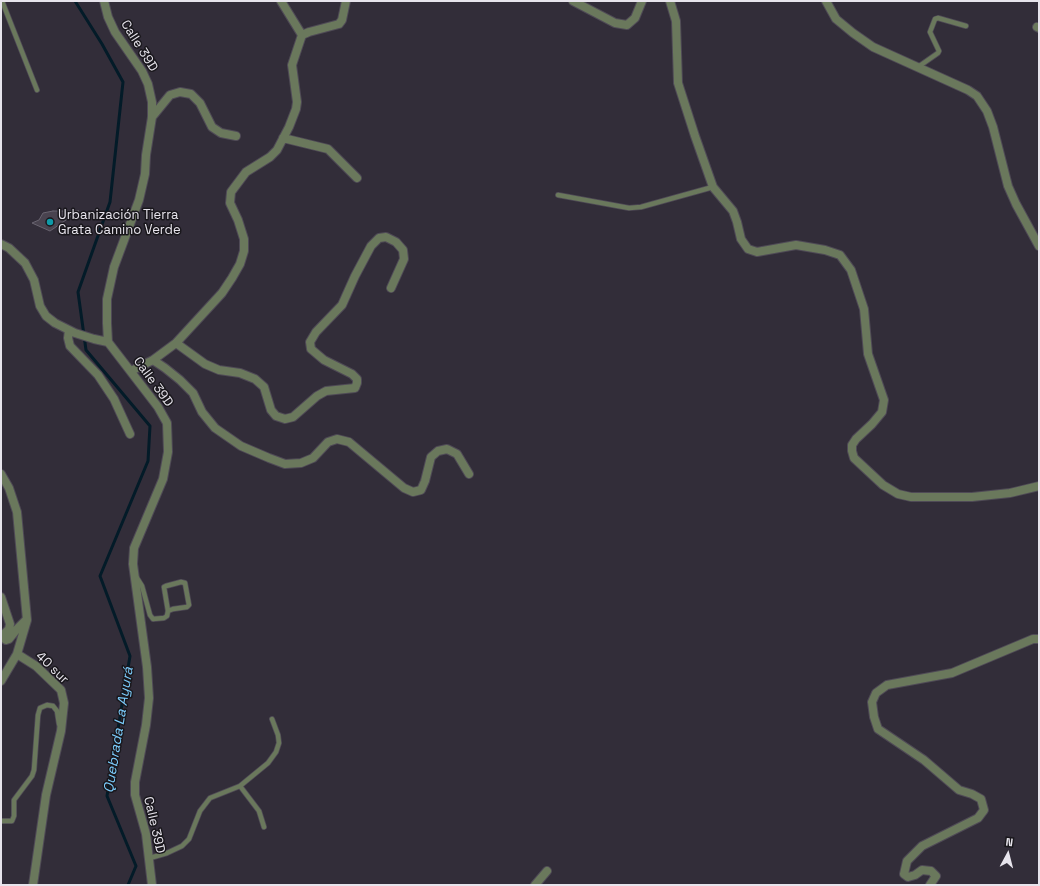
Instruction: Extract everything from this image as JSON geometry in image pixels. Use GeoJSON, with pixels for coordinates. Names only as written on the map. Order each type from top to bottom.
{"type":"FeatureCollection","features":[{"type":"Feature","properties":{"kind":"street","name":"Calle 39D"},"geometry":{"type":"LineString","coordinates":[[104,1],[108,17],[115,32],[142,71],[148,84],[152,102],[152,117],[146,155],[145,174],[139,200],[114,267],[107,299],[108,342],[158,407],[167,423],[168,452],[162,479],[134,548],[134,574],[147,667],[149,698],[146,725],[135,782],[135,795],[146,834],[152,885]]}},
{"type":"Feature","properties":{"kind":"street"},"geometry":{"type":"LineString","coordinates":[[281,1],[302,35]]}},
{"type":"Feature","properties":{"kind":"street"},"geometry":{"type":"LineString","coordinates":[[131,371],[153,360],[176,343],[222,293],[240,264],[244,251],[244,238],[230,203],[231,192],[246,172],[270,157],[277,150],[289,127],[297,102],[292,65],[302,35],[339,24],[342,20],[346,1]]}},
{"type":"Feature","properties":{"kind":"street"},"geometry":{"type":"LineString","coordinates":[[573,1],[615,23],[627,25],[635,18],[642,1]]}},
{"type":"Feature","properties":{"kind":"street"},"geometry":{"type":"LineString","coordinates":[[670,1],[676,21],[678,83],[713,187],[733,210],[741,239],[748,249],[757,252],[796,245],[825,250],[840,255],[851,270],[864,309],[868,354],[884,400],[882,412],[852,445],[854,458],[883,485],[898,494],[910,497],[972,497],[1010,493],[1039,486]]}},
{"type":"Feature","properties":{"kind":"street"},"geometry":{"type":"LineString","coordinates":[[826,1],[836,19],[873,47],[968,90],[977,96],[987,111],[1008,186],[1039,246]]}},
{"type":"Feature","properties":{"kind":"street"},"geometry":{"type":"LineString","coordinates":[[152,117],[170,96],[180,92],[191,94],[200,103],[212,127],[221,133],[236,136]]}},
{"type":"Feature","properties":{"kind":"street"},"geometry":{"type":"LineString","coordinates":[[283,138],[328,149],[357,178]]}},
{"type":"Feature","properties":{"kind":"street"},"geometry":{"type":"LineString","coordinates":[[176,343],[205,364],[219,370],[240,374],[255,379],[264,387],[271,410],[276,416],[285,419],[293,417],[317,396],[326,392],[355,388],[357,379],[352,374],[324,360],[311,349],[310,342],[316,332],[342,305],[371,246],[379,238],[386,237],[396,242],[403,250],[404,259],[391,288]]}},
{"type":"Feature","properties":{"kind":"street"},"geometry":{"type":"LineString","coordinates":[[1,244],[9,248],[25,263],[34,280],[40,306],[46,316],[72,332],[108,342]]}},
{"type":"Feature","properties":{"kind":"street"},"geometry":{"type":"LineString","coordinates":[[72,332],[68,338],[70,346],[98,375],[114,399],[130,434]]}},
{"type":"Feature","properties":{"kind":"street"},"geometry":{"type":"LineString","coordinates":[[153,360],[180,380],[193,393],[202,412],[215,428],[241,446],[285,464],[301,463],[313,458],[328,442],[337,439],[349,442],[404,488],[413,492],[421,490],[425,481],[431,457],[438,451],[448,449],[457,454],[469,474]]}},
{"type":"Feature","properties":{"kind":"street","name":"40 sur"},"geometry":{"type":"LineString","coordinates":[[1,474],[9,488],[17,512],[27,620],[17,654],[36,666],[61,690],[64,703],[61,731],[46,796],[33,885]]}},
{"type":"Feature","properties":{"kind":"street"},"geometry":{"type":"LineString","coordinates":[[1,597],[10,624],[9,629],[2,638],[6,640],[9,639],[27,620]]}},
{"type":"Feature","properties":{"kind":"street"},"geometry":{"type":"LineString","coordinates":[[930,885],[936,876],[931,871],[922,870],[915,875],[908,877],[904,874],[907,861],[922,846],[978,818],[984,810],[982,799],[959,790],[924,760],[878,728],[874,717],[872,702],[876,693],[887,685],[952,673],[1034,639],[1039,639]]}},
{"type":"Feature","properties":{"kind":"street"},"geometry":{"type":"LineString","coordinates":[[1,681],[17,654]]}},
{"type":"Feature","properties":{"kind":"street"},"geometry":{"type":"LineString","coordinates":[[535,885],[547,871]]}},
{"type":"Feature","properties":{"kind":"lane"},"geometry":{"type":"LineString","coordinates":[[2,1],[38,90]]}},
{"type":"Feature","properties":{"kind":"lane"},"geometry":{"type":"LineString","coordinates":[[918,67],[939,51],[930,32],[935,19],[966,26]]}},
{"type":"Feature","properties":{"kind":"lane"},"geometry":{"type":"LineString","coordinates":[[558,195],[629,208],[641,207],[713,187]]}},
{"type":"Feature","properties":{"kind":"lane"},"geometry":{"type":"LineString","coordinates":[[134,574],[142,586],[150,615],[153,618],[164,618],[167,616],[168,611],[164,587],[181,582],[185,583],[189,605],[187,607],[168,611]]}},
{"type":"Feature","properties":{"kind":"lane"},"geometry":{"type":"LineString","coordinates":[[1,821],[12,820],[14,816],[14,800],[32,776],[34,770],[38,715],[40,708],[47,705],[53,706],[57,711],[61,731]]}},
{"type":"Feature","properties":{"kind":"lane"},"geometry":{"type":"LineString","coordinates":[[150,858],[167,854],[182,846],[189,840],[200,811],[210,798],[240,786],[268,763],[276,752],[279,743],[278,735],[272,719]]}},
{"type":"Feature","properties":{"kind":"lane"},"geometry":{"type":"LineString","coordinates":[[240,786],[259,811],[264,827]]}},
{"type":"Feature","properties":{"kind":"building","name":"Urbanización Tierra Grata Camino Verde"},"geometry":{"type":"Polygon","coordinates":[[[53,211],[79,211],[50,231],[32,223],[39,220],[43,213],[53,211]]]}},
{"type":"Feature","properties":{"kind":"waterway","name":"Quebrada La Ayurá"},"geometry":{"type":"LineString","coordinates":[[75,1],[102,44],[123,82],[110,202],[78,292],[86,350],[150,426],[148,461],[100,576],[130,656],[107,796],[136,866],[128,885]]}},
{"type":"Feature","properties":{"kind":"place","name":"Urbanización Tierra Grata Camino Verde"},"geometry":{"type":"Point","coordinates":[50,222]}}]}
